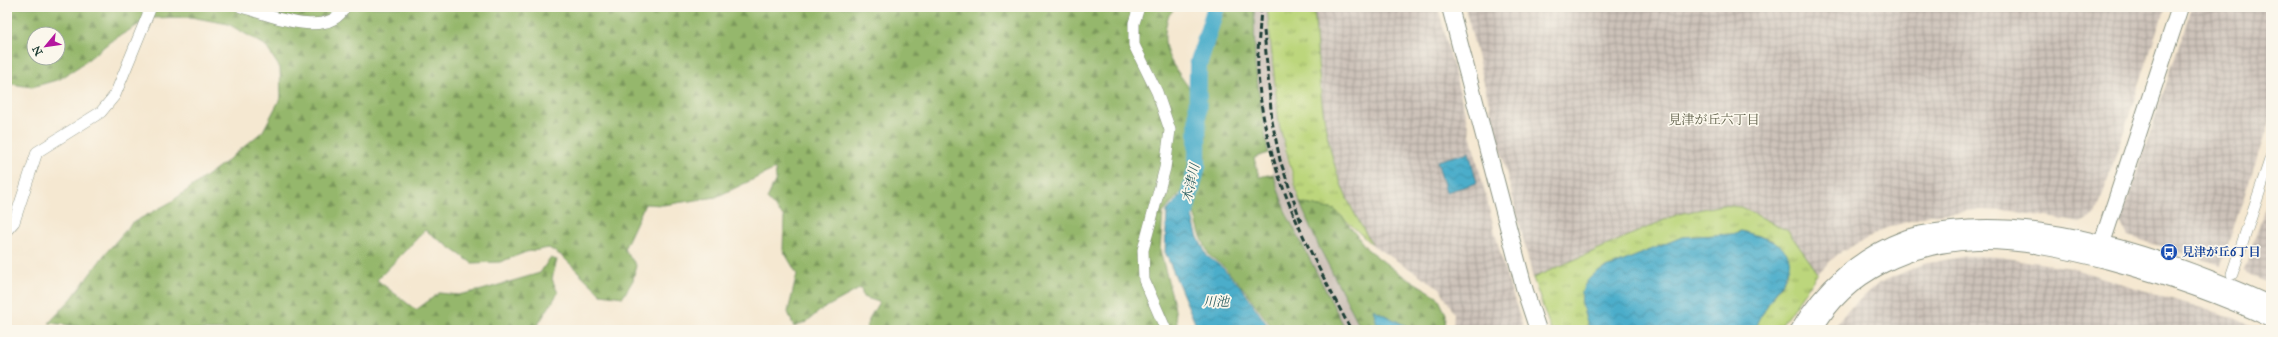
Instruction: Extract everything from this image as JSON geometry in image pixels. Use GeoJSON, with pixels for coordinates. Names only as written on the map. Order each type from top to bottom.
{"type":"FeatureCollection","features":[{"type":"Feature","properties":{"kind":"street"},"geometry":{"type":"LineString","coordinates":[[7,230],[14,222],[12,209],[37,152],[101,112],[115,95],[151,7]]}},
{"type":"Feature","properties":{"kind":"street"},"geometry":{"type":"LineString","coordinates":[[241,7],[307,25],[320,24],[333,19],[345,7]]}},
{"type":"Feature","properties":{"kind":"street"},"geometry":{"type":"LineString","coordinates":[[1139,7],[1134,23],[1134,45],[1157,92],[1170,130],[1165,168],[1143,250],[1144,280],[1166,330]]}},
{"type":"Feature","properties":{"kind":"street"},"geometry":{"type":"LineString","coordinates":[[1450,7],[1524,291],[1538,330]]}},
{"type":"Feature","properties":{"kind":"street"},"geometry":{"type":"LineString","coordinates":[[2097,258],[2180,7]]}},
{"type":"Feature","properties":{"kind":"street"},"geometry":{"type":"LineString","coordinates":[[2232,274],[2271,157]]}},
{"type":"Feature","properties":{"kind":"street"},"geometry":{"type":"LineString","coordinates":[[1799,330],[1810,311],[1833,284],[1849,271],[1880,251],[1908,238],[1979,227],[2017,229],[2102,243],[2225,284],[2271,305]]}},
{"type":"Feature","properties":{"kind":"street"},"geometry":{"type":"LineString","coordinates":[[1814,330],[1821,317],[1842,294],[1860,278],[1886,263],[1915,251],[1940,245],[1977,241],[2065,250],[2097,258],[2161,275],[2221,296],[2271,319]]}},
{"type":"Feature","properties":{"kind":"shaded area"},"geometry":{"type":"Polygon","coordinates":[[[1254,7],[1267,7],[1279,124],[1290,172],[1305,217],[1362,330],[1346,330],[1299,241],[1275,184],[1260,108],[1255,65],[1254,7]]]}},
{"type":"Feature","properties":{"kind":"shaded area"},"geometry":{"type":"Polygon","coordinates":[[[1314,7],[1438,7],[1504,268],[1524,330],[1453,330],[1454,313],[1440,288],[1372,245],[1346,197],[1330,150],[1322,109],[1314,7]]]}},
{"type":"Feature","properties":{"kind":"shaded area"},"geometry":{"type":"Polygon","coordinates":[[[1465,7],[2165,7],[2096,215],[2081,223],[2012,211],[1975,210],[1930,215],[1886,228],[1838,254],[1818,273],[1810,263],[1678,214],[1533,278],[1465,7]]]}},
{"type":"Feature","properties":{"kind":"shaded area"},"geometry":{"type":"Polygon","coordinates":[[[2192,7],[2271,7],[2271,116],[2221,265],[2128,236],[2120,222],[2192,7]]]}},
{"type":"Feature","properties":{"kind":"shaded area"},"geometry":{"type":"Polygon","coordinates":[[[2271,190],[2271,285],[2244,271],[2271,190]]]}},
{"type":"Feature","properties":{"kind":"shaded area"},"geometry":{"type":"Polygon","coordinates":[[[1967,256],[2000,257],[2071,268],[2234,318],[2257,330],[1832,330],[1848,310],[1879,283],[1923,264],[1967,256]]]}},
{"type":"Feature","properties":{"kind":"green space"},"geometry":{"type":"Polygon","coordinates":[[[7,7],[1174,7],[1168,17],[1165,29],[1166,49],[1173,65],[1191,91],[1200,70],[1221,7],[1254,7],[1255,65],[1268,153],[1254,158],[1259,177],[1273,174],[1286,213],[1346,330],[1273,329],[1244,289],[1224,267],[1209,255],[1200,234],[1193,209],[1199,189],[1186,186],[1163,213],[1160,250],[1174,304],[1178,330],[866,330],[870,317],[879,302],[863,297],[861,288],[821,310],[806,322],[794,327],[788,312],[797,274],[783,250],[784,217],[767,199],[776,179],[775,169],[716,197],[663,205],[645,204],[624,249],[636,265],[633,280],[623,297],[601,294],[562,256],[549,248],[526,252],[500,262],[472,263],[425,230],[377,280],[416,310],[439,293],[458,295],[482,290],[540,273],[550,258],[557,260],[552,279],[558,293],[537,326],[522,330],[111,330],[49,323],[72,298],[105,254],[132,223],[171,202],[228,160],[263,131],[281,97],[280,68],[265,45],[228,24],[191,17],[150,18],[111,41],[81,65],[60,79],[32,87],[11,84],[7,81],[7,7]]]}},
{"type":"Feature","properties":{"kind":"green space"},"geometry":{"type":"Polygon","coordinates":[[[1267,7],[1314,7],[1319,79],[1331,151],[1337,174],[1346,196],[1372,245],[1335,210],[1300,203],[1279,124],[1267,7]]]}},
{"type":"Feature","properties":{"kind":"green space"},"geometry":{"type":"Polygon","coordinates":[[[1300,203],[1335,210],[1344,219],[1367,249],[1397,272],[1437,296],[1446,314],[1445,330],[1414,330],[1411,327],[1362,330],[1318,245],[1300,203]]]}},
{"type":"Feature","properties":{"kind":"green space"},"geometry":{"type":"Polygon","coordinates":[[[1722,205],[1741,207],[1788,231],[1818,273],[1778,330],[1755,330],[1761,315],[1788,274],[1772,240],[1741,231],[1732,234],[1682,237],[1597,272],[1581,303],[1590,330],[1551,330],[1533,278],[1678,214],[1722,205]]]}},
{"type":"Feature","properties":{"kind":"water"},"geometry":{"type":"Polygon","coordinates":[[[1469,152],[1477,183],[1446,192],[1437,161],[1469,152]]]}},
{"type":"Feature","properties":{"kind":"water","name":"川池"},"geometry":{"type":"Polygon","coordinates":[[[1187,188],[1196,191],[1190,209],[1197,235],[1207,256],[1223,268],[1241,287],[1271,330],[1198,330],[1165,252],[1167,211],[1187,188]]]}},
{"type":"Feature","properties":{"kind":"water"},"geometry":{"type":"Polygon","coordinates":[[[1741,231],[1767,239],[1783,248],[1789,258],[1788,269],[1782,282],[1755,330],[1590,330],[1582,306],[1582,292],[1589,278],[1597,272],[1682,237],[1732,234],[1741,231]]]}},
{"type":"Feature","properties":{"kind":"water"},"geometry":{"type":"Polygon","coordinates":[[[1373,309],[1414,330],[1378,328],[1373,309]]]}},
{"type":"Feature","properties":{"kind":"waterway","name":"木津川"},"geometry":{"type":"LineString","coordinates":[[1185,212],[1197,166],[1198,65],[1216,7]]}},
{"type":"Feature","properties":{"kind":"railway"},"geometry":{"type":"LineString","coordinates":[[1261,7],[1258,71],[1268,141],[1278,173],[1304,237],[1351,330]]}},
{"type":"Feature","properties":{"kind":"railway"},"geometry":{"type":"LineString","coordinates":[[1264,31],[1272,121],[1280,160],[1301,222]]}},
{"type":"Feature","properties":{"kind":"place","name":"見津が丘6丁目"},"geometry":{"type":"Point","coordinates":[2169,252]}},
{"type":"Feature","properties":{"kind":"district","name":"見津が丘六丁目"},"geometry":{"type":"Point","coordinates":[1714,120]}}]}
